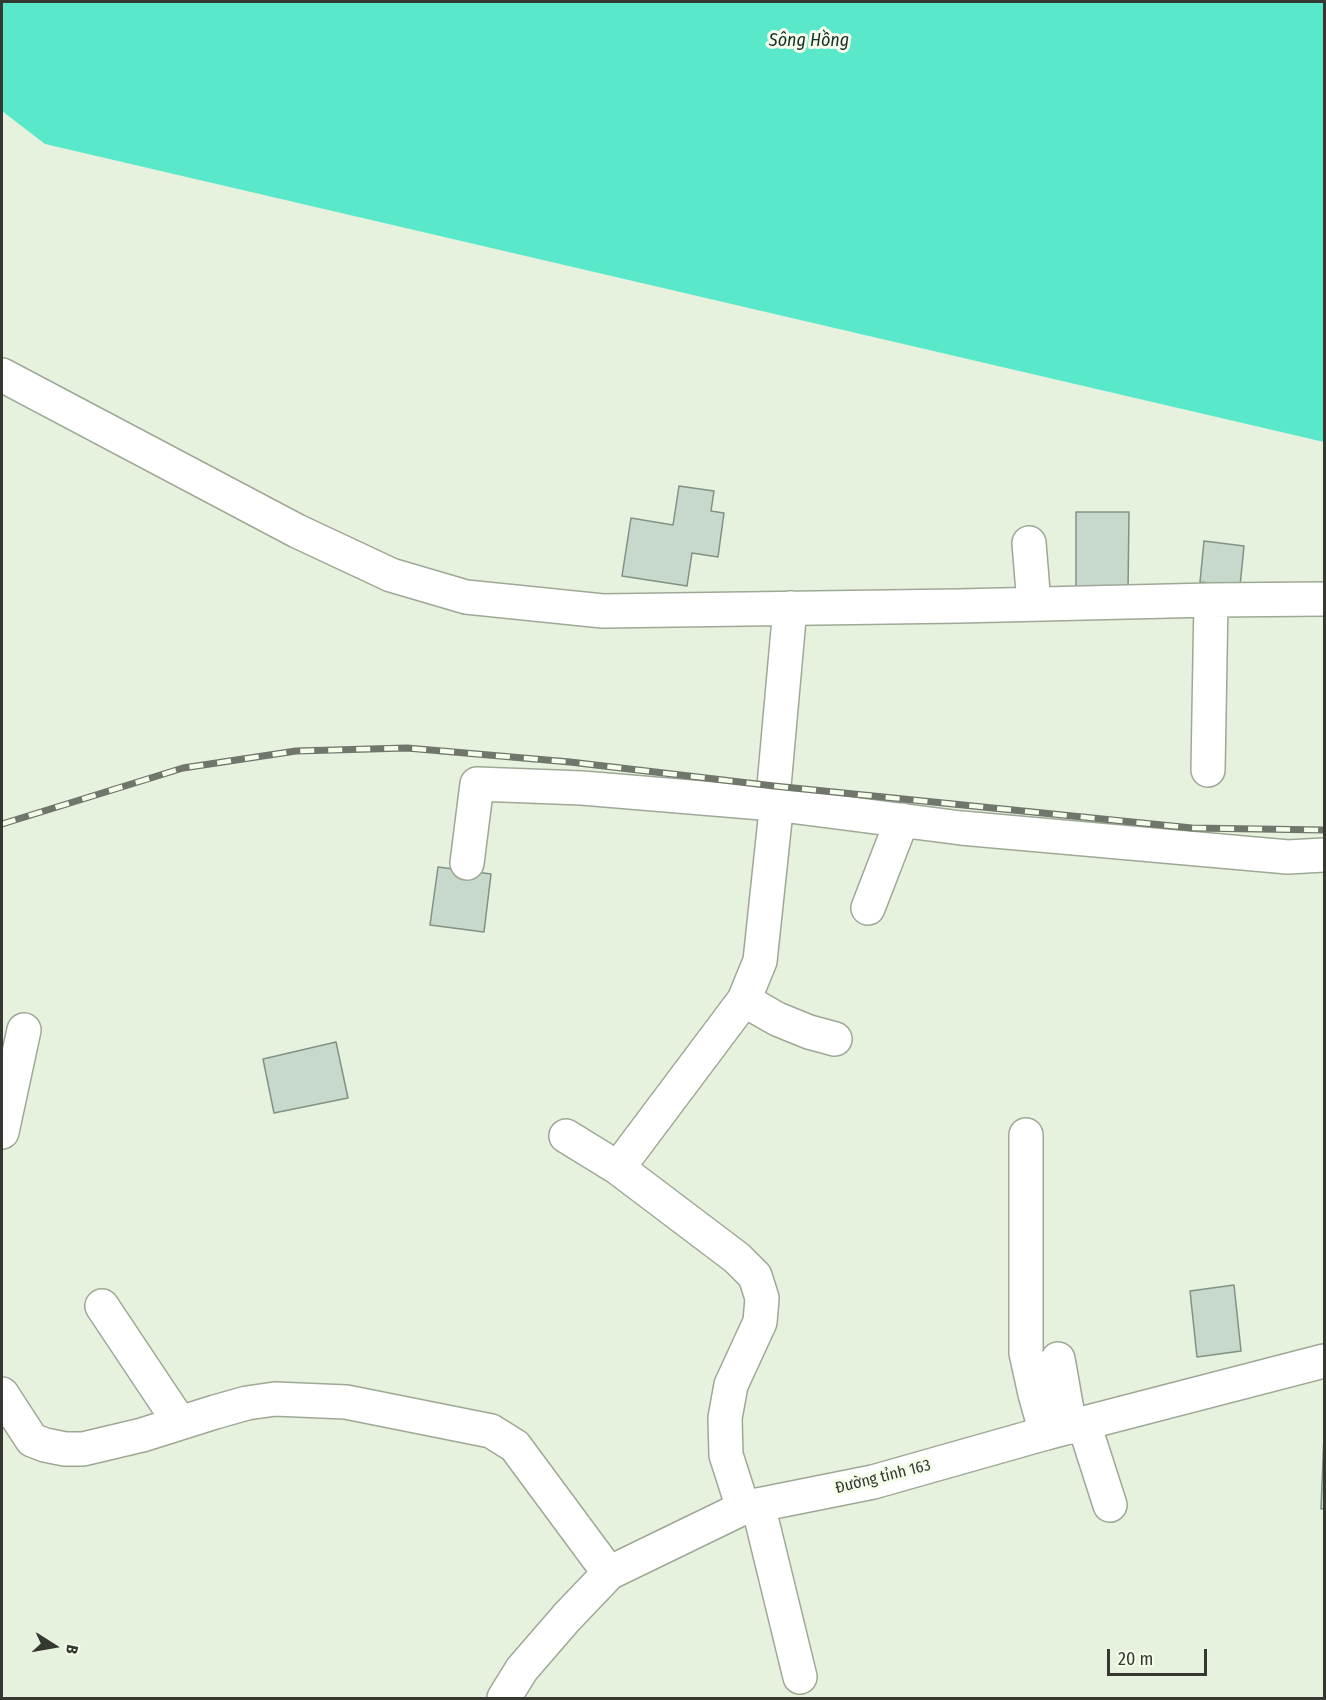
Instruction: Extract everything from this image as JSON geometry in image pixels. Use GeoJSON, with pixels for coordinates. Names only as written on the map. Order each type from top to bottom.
{"type":"FeatureCollection","features":[{"type":"Feature","properties":{"kind":"street"},"geometry":{"type":"LineString","coordinates":[[2,375],[297,531],[391,575],[466,597],[603,611],[1324,599]]}},
{"type":"Feature","properties":{"kind":"street"},"geometry":{"type":"LineString","coordinates":[[1029,543],[1034,604]]}},
{"type":"Feature","properties":{"kind":"street"},"geometry":{"type":"LineString","coordinates":[[1208,770],[1211,600]]}},
{"type":"Feature","properties":{"kind":"street"},"geometry":{"type":"LineString","coordinates":[[618,1168],[744,1000],[760,961],[775,820],[774,786],[790,608]]}},
{"type":"Feature","properties":{"kind":"street"},"geometry":{"type":"LineString","coordinates":[[467,863],[477,784],[582,788],[774,804],[961,828],[1288,857],[1324,855]]}},
{"type":"Feature","properties":{"kind":"street"},"geometry":{"type":"LineString","coordinates":[[868,908],[902,820]]}},
{"type":"Feature","properties":{"kind":"street"},"geometry":{"type":"LineString","coordinates":[[744,1000],[777,1019],[836,1040]]}},
{"type":"Feature","properties":{"kind":"street"},"geometry":{"type":"LineString","coordinates":[[2,1132],[24,1030]]}},
{"type":"Feature","properties":{"kind":"street"},"geometry":{"type":"LineString","coordinates":[[1026,1135],[1026,1353],[1035,1394],[1066,1428],[1110,1505]]}},
{"type":"Feature","properties":{"kind":"street"},"geometry":{"type":"LineString","coordinates":[[566,1136],[618,1168],[737,1258],[755,1276],[762,1298],[760,1322],[731,1385],[725,1418],[726,1455],[751,1507],[800,1677]]}},
{"type":"Feature","properties":{"kind":"street"},"geometry":{"type":"LineString","coordinates":[[102,1306],[180,1423]]}},
{"type":"Feature","properties":{"kind":"street"},"geometry":{"type":"LineString","coordinates":[[1058,1359],[1066,1428]]}},
{"type":"Feature","properties":{"kind":"street","name":"Đường tỉnh 163"},"geometry":{"type":"LineString","coordinates":[[504,1698],[522,1669],[609,1573],[751,1507],[873,1482],[1066,1428],[1324,1361]]}},
{"type":"Feature","properties":{"kind":"street"},"geometry":{"type":"LineString","coordinates":[[2,1394],[32,1440],[65,1449],[83,1449],[142,1435],[247,1403],[275,1399],[346,1402],[492,1431],[515,1446],[609,1573]]}},
{"type":"Feature","properties":{"kind":"water","name":"Sông Hồng"},"geometry":{"type":"Polygon","coordinates":[[[2,2],[1324,2],[1324,442],[45,144],[2,111],[2,2]]]}},
{"type":"Feature","properties":{"kind":"building"},"geometry":{"type":"Polygon","coordinates":[[[679,486],[714,491],[711,511],[724,513],[718,557],[692,553],[687,586],[622,576],[631,518],[673,525],[679,486]]]}},
{"type":"Feature","properties":{"kind":"building"},"geometry":{"type":"Polygon","coordinates":[[[1076,512],[1129,512],[1128,590],[1076,589],[1076,512]]]}},
{"type":"Feature","properties":{"kind":"building"},"geometry":{"type":"Polygon","coordinates":[[[1204,541],[1244,546],[1240,586],[1200,582],[1204,541]]]}},
{"type":"Feature","properties":{"kind":"building"},"geometry":{"type":"Polygon","coordinates":[[[438,867],[491,874],[484,932],[430,925],[438,867]]]}},
{"type":"Feature","properties":{"kind":"building"},"geometry":{"type":"Polygon","coordinates":[[[336,1042],[348,1098],[274,1113],[263,1059],[336,1042]]]}},
{"type":"Feature","properties":{"kind":"building"},"geometry":{"type":"Polygon","coordinates":[[[1234,1285],[1241,1351],[1197,1357],[1190,1291],[1234,1285]]]}},
{"type":"Feature","properties":{"kind":"building"},"geometry":{"type":"Polygon","coordinates":[[[1324,1435],[1324,1509],[1321,1509],[1324,1435]]]}},
{"type":"Feature","properties":{"kind":"railway"},"geometry":{"type":"LineString","coordinates":[[2,824],[183,768],[296,751],[407,748],[570,762],[774,786],[1192,828],[1324,830]]}}]}
